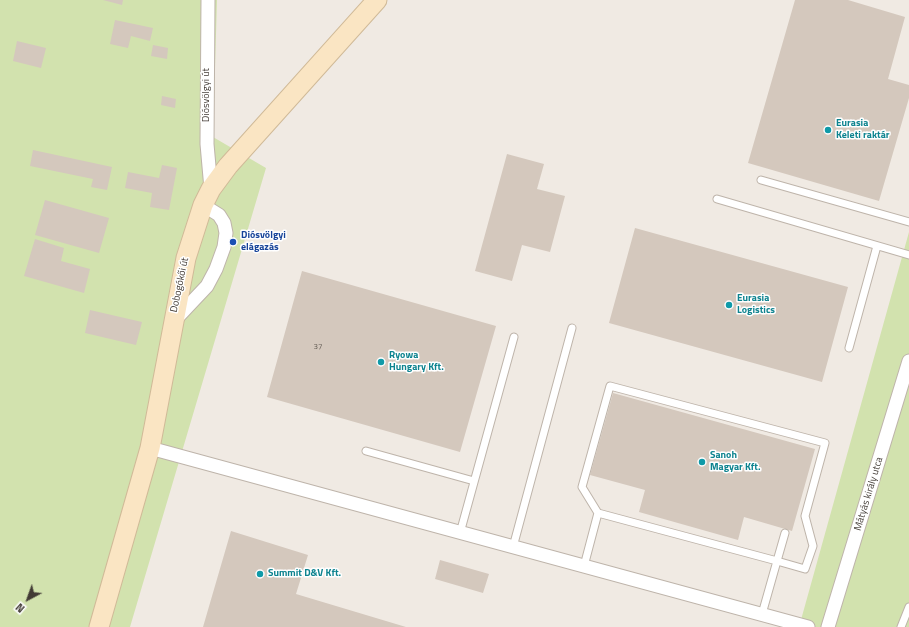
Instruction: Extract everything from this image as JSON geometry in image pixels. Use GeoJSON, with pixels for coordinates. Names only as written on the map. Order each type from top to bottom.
{"type":"FeatureCollection","features":[{"type":"Feature","properties":{"kind":"main road","name":"Dobogókői út"},"geometry":{"type":"LineString","coordinates":[[99,627],[150,448],[172,322],[186,258],[207,197],[228,166],[376,0]]}},
{"type":"Feature","properties":{"kind":"street","name":"Diósvölgyi út"},"geometry":{"type":"LineString","coordinates":[[207,197],[208,0]]}},
{"type":"Feature","properties":{"kind":"street"},"geometry":{"type":"LineString","coordinates":[[172,322],[207,286],[216,270],[224,247],[226,233],[224,223],[207,197]]}},
{"type":"Feature","properties":{"kind":"street","name":"Mátyás király utca"},"geometry":{"type":"LineString","coordinates":[[828,627],[909,361]]}},
{"type":"Feature","properties":{"kind":"street"},"geometry":{"type":"LineString","coordinates":[[150,448],[808,627]]}},
{"type":"Feature","properties":{"kind":"lane"},"geometry":{"type":"LineString","coordinates":[[761,180],[909,222]]}},
{"type":"Feature","properties":{"kind":"lane"},"geometry":{"type":"LineString","coordinates":[[717,200],[909,255]]}},
{"type":"Feature","properties":{"kind":"lane"},"geometry":{"type":"LineString","coordinates":[[849,348],[877,246]]}},
{"type":"Feature","properties":{"kind":"lane"},"geometry":{"type":"LineString","coordinates":[[513,547],[572,328]]}},
{"type":"Feature","properties":{"kind":"lane"},"geometry":{"type":"LineString","coordinates":[[460,533],[514,337]]}},
{"type":"Feature","properties":{"kind":"lane"},"geometry":{"type":"LineString","coordinates":[[610,386],[826,443],[805,516],[813,546],[805,569],[777,562],[598,513],[582,487],[610,386]]}},
{"type":"Feature","properties":{"kind":"lane"},"geometry":{"type":"LineString","coordinates":[[366,451],[474,481]]}},
{"type":"Feature","properties":{"kind":"lane"},"geometry":{"type":"LineString","coordinates":[[584,566],[598,513]]}},
{"type":"Feature","properties":{"kind":"lane"},"geometry":{"type":"LineString","coordinates":[[762,614],[785,533]]}},
{"type":"Feature","properties":{"kind":"lane"},"geometry":{"type":"LineString","coordinates":[[901,627],[909,607]]}},
{"type":"Feature","properties":{"kind":"green space"},"geometry":{"type":"Polygon","coordinates":[[[0,0],[217,0],[213,137],[266,168],[130,627],[0,627],[0,0]]]}},
{"type":"Feature","properties":{"kind":"green space"},"geometry":{"type":"Polygon","coordinates":[[[909,232],[909,627],[799,627],[909,232]]]}},
{"type":"Feature","properties":{"kind":"building"},"geometry":{"type":"Polygon","coordinates":[[[103,0],[123,0],[122,5],[103,0]]]}},
{"type":"Feature","properties":{"kind":"building","name":"Eurasia Keleti raktár"},"geometry":{"type":"Polygon","coordinates":[[[795,0],[848,0],[905,17],[888,79],[909,85],[909,98],[879,201],[748,163],[795,0]]]}},
{"type":"Feature","properties":{"kind":"building"},"geometry":{"type":"Polygon","coordinates":[[[115,20],[153,28],[150,41],[131,36],[128,48],[110,44],[115,20]]]}},
{"type":"Feature","properties":{"kind":"building"},"geometry":{"type":"Polygon","coordinates":[[[17,41],[46,48],[41,68],[13,61],[17,41]]]}},
{"type":"Feature","properties":{"kind":"building"},"geometry":{"type":"Polygon","coordinates":[[[153,45],[168,48],[167,59],[151,56],[153,45]]]}},
{"type":"Feature","properties":{"kind":"building"},"geometry":{"type":"Polygon","coordinates":[[[162,96],[176,99],[175,108],[161,105],[162,96]]]}},
{"type":"Feature","properties":{"kind":"building"},"geometry":{"type":"Polygon","coordinates":[[[33,150],[112,167],[107,190],[91,187],[93,179],[30,166],[33,150]]]}},
{"type":"Feature","properties":{"kind":"building"},"geometry":{"type":"Polygon","coordinates":[[[507,154],[544,164],[537,189],[565,196],[550,252],[522,245],[512,281],[475,271],[507,154]]]}},
{"type":"Feature","properties":{"kind":"building"},"geometry":{"type":"Polygon","coordinates":[[[162,165],[177,168],[169,210],[150,207],[152,193],[125,188],[128,172],[159,178],[162,165]]]}},
{"type":"Feature","properties":{"kind":"building"},"geometry":{"type":"Polygon","coordinates":[[[45,200],[109,218],[99,253],[35,235],[45,200]]]}},
{"type":"Feature","properties":{"kind":"building","name":"Eurasia Logistics"},"geometry":{"type":"Polygon","coordinates":[[[635,228],[848,287],[822,382],[609,323],[635,228]]]}},
{"type":"Feature","properties":{"kind":"building"},"geometry":{"type":"Polygon","coordinates":[[[35,239],[64,248],[61,261],[90,269],[84,293],[24,276],[35,239]]]}},
{"type":"Feature","properties":{"kind":"building","name":"Ryowa Hungary Kft."},"geometry":{"type":"Polygon","coordinates":[[[302,271],[496,326],[460,452],[267,397],[302,271]]]}},
{"type":"Feature","properties":{"kind":"building"},"geometry":{"type":"Polygon","coordinates":[[[90,310],[142,322],[136,345],[85,333],[90,310]]]}},
{"type":"Feature","properties":{"kind":"building","name":"Sanoh Magyar Kft."},"geometry":{"type":"Polygon","coordinates":[[[613,393],[815,449],[792,531],[744,517],[738,540],[639,512],[645,490],[590,475],[613,393]]]}},
{"type":"Feature","properties":{"kind":"building","name":"Summit D&V Kft."},"geometry":{"type":"Polygon","coordinates":[[[231,531],[308,555],[296,594],[406,627],[203,627],[231,531]]]}},
{"type":"Feature","properties":{"kind":"building"},"geometry":{"type":"Polygon","coordinates":[[[440,560],[489,574],[483,593],[435,579],[440,560]]]}},
{"type":"Feature","properties":{"kind":"place","name":"Eurasia Keleti raktár"},"geometry":{"type":"Point","coordinates":[828,130]}},
{"type":"Feature","properties":{"kind":"place","name":"Diósvölgyi elágazás"},"geometry":{"type":"Point","coordinates":[233,242]}},
{"type":"Feature","properties":{"kind":"place","name":"Eurasia Logistics"},"geometry":{"type":"Point","coordinates":[729,305]}},
{"type":"Feature","properties":{"kind":"place","name":"Ryowa Hungary Kft."},"geometry":{"type":"Point","coordinates":[381,362]}},
{"type":"Feature","properties":{"kind":"place","name":"Sanoh Magyar Kft."},"geometry":{"type":"Point","coordinates":[702,462]}},
{"type":"Feature","properties":{"kind":"place","name":"Summit D&V Kft."},"geometry":{"type":"Point","coordinates":[260,574]}}]}
